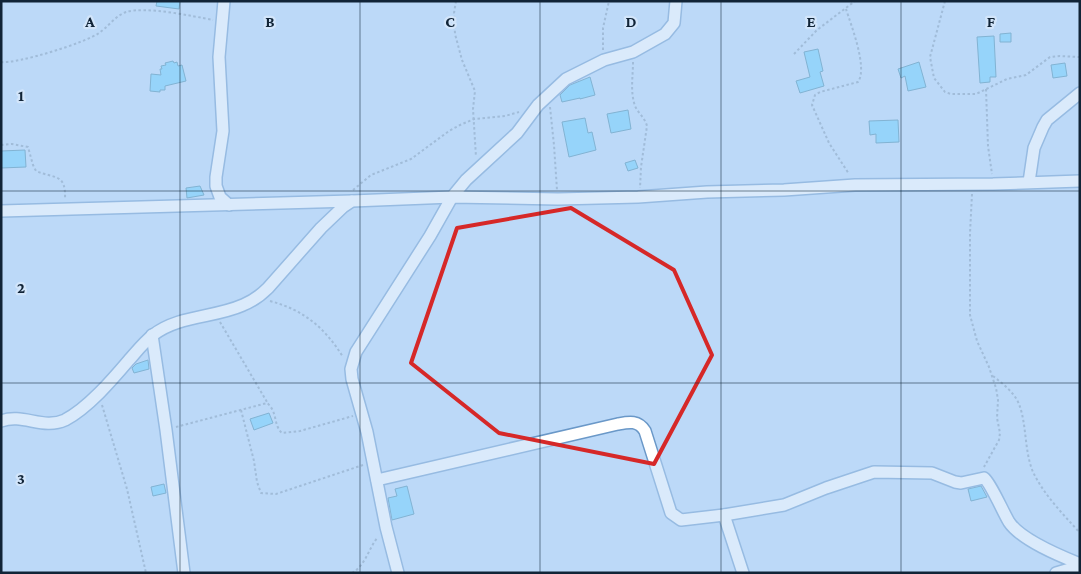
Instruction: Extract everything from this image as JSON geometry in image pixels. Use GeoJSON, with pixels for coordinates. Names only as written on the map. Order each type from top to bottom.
{"type":"FeatureCollection","features":[{"type":"Feature","properties":{"kind":"street"},"geometry":{"type":"LineString","coordinates":[[224,1],[219,57],[223,131],[216,177],[218,193],[229,205]]}},
{"type":"Feature","properties":{"kind":"street"},"geometry":{"type":"LineString","coordinates":[[398,573],[351,369],[356,352],[430,236],[452,197],[466,180],[518,133],[538,105],[571,76],[604,60],[633,52],[657,39],[670,29],[674,23],[676,1]]}},
{"type":"Feature","properties":{"kind":"street"},"geometry":{"type":"LineString","coordinates":[[1029,182],[1034,148],[1042,127],[1047,120],[1080,93]]}},
{"type":"Feature","properties":{"kind":"street"},"geometry":{"type":"LineString","coordinates":[[1,211],[452,197],[558,199],[638,197],[855,185],[1080,181]]}},
{"type":"Feature","properties":{"kind":"street"},"geometry":{"type":"LineString","coordinates":[[1,421],[19,419],[53,424],[65,420],[79,411],[98,393],[152,335],[167,326],[243,306],[257,298],[346,201]]}},
{"type":"Feature","properties":{"kind":"street"},"geometry":{"type":"LineString","coordinates":[[152,335],[184,573]]}},
{"type":"Feature","properties":{"kind":"street"},"geometry":{"type":"LineString","coordinates":[[377,480],[601,428],[637,422],[645,431],[668,504],[676,517],[681,520],[784,505],[826,488],[874,472],[932,472],[961,483],[984,478],[988,481],[1011,525],[1021,534],[1052,552],[1080,565]]}},
{"type":"Feature","properties":{"kind":"street"},"geometry":{"type":"LineString","coordinates":[[724,515],[742,573]]}},
{"type":"Feature","properties":{"kind":"street"},"geometry":{"type":"LineString","coordinates":[[1056,573],[1080,565]]}},
{"type":"Feature","properties":{"kind":"path"},"geometry":{"type":"LineString","coordinates":[[456,1],[454,13],[455,34],[462,60],[474,91],[473,109],[476,157]]}},
{"type":"Feature","properties":{"kind":"path"},"geometry":{"type":"LineString","coordinates":[[604,60],[602,35],[609,1]]}},
{"type":"Feature","properties":{"kind":"path"},"geometry":{"type":"LineString","coordinates":[[794,54],[817,30],[855,1]]}},
{"type":"Feature","properties":{"kind":"path"},"geometry":{"type":"LineString","coordinates":[[945,1],[930,52],[930,64],[934,78],[944,92],[951,94],[976,94],[1007,79],[1026,75],[1050,58],[1060,56],[1080,57]]}},
{"type":"Feature","properties":{"kind":"path"},"geometry":{"type":"LineString","coordinates":[[846,9],[862,68],[860,79],[858,82],[820,92],[815,95],[812,105],[830,143],[855,185]]}},
{"type":"Feature","properties":{"kind":"path"},"geometry":{"type":"LineString","coordinates":[[1,62],[16,62],[76,44],[98,34],[121,14],[128,12],[169,12],[223,22]]}},
{"type":"Feature","properties":{"kind":"path"},"geometry":{"type":"LineString","coordinates":[[633,52],[631,81],[634,101],[647,126],[638,197]]}},
{"type":"Feature","properties":{"kind":"path"},"geometry":{"type":"LineString","coordinates":[[986,89],[988,146],[993,184]]}},
{"type":"Feature","properties":{"kind":"path"},"geometry":{"type":"LineString","coordinates":[[548,95],[558,199]]}},
{"type":"Feature","properties":{"kind":"path"},"geometry":{"type":"LineString","coordinates":[[346,201],[370,175],[411,158],[449,131],[474,119],[505,116],[538,105]]}},
{"type":"Feature","properties":{"kind":"path"},"geometry":{"type":"LineString","coordinates":[[1,144],[28,147],[36,171],[58,177],[62,181],[65,190],[65,210]]}},
{"type":"Feature","properties":{"kind":"path"},"geometry":{"type":"LineString","coordinates":[[973,183],[970,233],[970,316],[992,375],[998,400],[997,418],[1000,433],[999,440],[978,478]]}},
{"type":"Feature","properties":{"kind":"path"},"geometry":{"type":"LineString","coordinates":[[257,298],[276,303],[311,320],[333,340],[351,369]]}},
{"type":"Feature","properties":{"kind":"path"},"geometry":{"type":"LineString","coordinates":[[215,314],[267,403],[275,412],[278,429],[285,433],[362,414]]}},
{"type":"Feature","properties":{"kind":"path"},"geometry":{"type":"LineString","coordinates":[[992,375],[1007,387],[1019,404],[1027,450],[1032,469],[1039,484],[1080,533]]}},
{"type":"Feature","properties":{"kind":"path"},"geometry":{"type":"LineString","coordinates":[[98,393],[127,489],[146,573]]}},
{"type":"Feature","properties":{"kind":"path"},"geometry":{"type":"LineString","coordinates":[[166,430],[267,403]]}},
{"type":"Feature","properties":{"kind":"path"},"geometry":{"type":"LineString","coordinates":[[241,410],[261,493],[276,494],[373,461]]}},
{"type":"Feature","properties":{"kind":"path"},"geometry":{"type":"LineString","coordinates":[[352,573],[363,565],[369,550],[386,527]]}},
{"type":"Feature","properties":{"kind":"highlighted area"},"geometry":{"type":"Polygon","coordinates":[[[571,208],[674,270],[712,355],[654,464],[499,433],[411,363],[457,228],[571,208]]]}},
{"type":"Feature","properties":{"kind":"building"},"geometry":{"type":"Polygon","coordinates":[[[157,1],[180,1],[179,9],[156,6],[157,1]]]}},
{"type":"Feature","properties":{"kind":"building"},"geometry":{"type":"Polygon","coordinates":[[[1011,33],[1011,42],[1000,42],[1000,34],[1011,33]]]}},
{"type":"Feature","properties":{"kind":"building"},"geometry":{"type":"Polygon","coordinates":[[[994,36],[996,77],[990,77],[990,82],[980,83],[977,37],[994,36]]]}},
{"type":"Feature","properties":{"kind":"building"},"geometry":{"type":"Polygon","coordinates":[[[818,49],[823,71],[820,72],[824,86],[800,93],[796,81],[810,77],[804,52],[818,49]]]}},
{"type":"Feature","properties":{"kind":"building"},"geometry":{"type":"Polygon","coordinates":[[[173,61],[174,63],[177,62],[178,66],[182,65],[186,81],[165,86],[165,90],[160,90],[160,92],[150,91],[151,74],[161,75],[161,66],[173,61]]]}},
{"type":"Feature","properties":{"kind":"building"},"geometry":{"type":"Polygon","coordinates":[[[919,62],[926,87],[908,91],[905,76],[901,78],[898,69],[919,62]]]}},
{"type":"Feature","properties":{"kind":"building"},"geometry":{"type":"Polygon","coordinates":[[[1065,63],[1067,76],[1053,78],[1051,65],[1065,63]]]}},
{"type":"Feature","properties":{"kind":"building"},"geometry":{"type":"Polygon","coordinates":[[[590,77],[595,95],[562,102],[560,95],[570,85],[590,77]]]}},
{"type":"Feature","properties":{"kind":"building"},"geometry":{"type":"Polygon","coordinates":[[[628,110],[631,129],[611,133],[607,114],[628,110]]]}},
{"type":"Feature","properties":{"kind":"building"},"geometry":{"type":"Polygon","coordinates":[[[585,118],[588,133],[592,132],[596,150],[569,157],[562,122],[585,118]]]}},
{"type":"Feature","properties":{"kind":"building"},"geometry":{"type":"Polygon","coordinates":[[[898,120],[899,142],[876,143],[876,134],[870,135],[869,121],[898,120]]]}},
{"type":"Feature","properties":{"kind":"building"},"geometry":{"type":"Polygon","coordinates":[[[25,150],[26,167],[1,168],[1,151],[25,150]]]}},
{"type":"Feature","properties":{"kind":"building"},"geometry":{"type":"Polygon","coordinates":[[[635,160],[638,168],[628,171],[625,163],[635,160]]]}},
{"type":"Feature","properties":{"kind":"building"},"geometry":{"type":"Polygon","coordinates":[[[200,186],[204,195],[187,198],[186,188],[200,186]]]}},
{"type":"Feature","properties":{"kind":"building"},"geometry":{"type":"Polygon","coordinates":[[[148,360],[149,369],[134,373],[132,368],[136,364],[148,360]]]}},
{"type":"Feature","properties":{"kind":"building"},"geometry":{"type":"Polygon","coordinates":[[[269,413],[273,423],[254,430],[250,419],[269,413]]]}},
{"type":"Feature","properties":{"kind":"building"},"geometry":{"type":"Polygon","coordinates":[[[164,484],[166,493],[153,496],[151,487],[164,484]]]}},
{"type":"Feature","properties":{"kind":"building"},"geometry":{"type":"Polygon","coordinates":[[[407,486],[414,514],[392,520],[388,498],[397,496],[395,489],[407,486]]]}},
{"type":"Feature","properties":{"kind":"building"},"geometry":{"type":"Polygon","coordinates":[[[981,486],[987,497],[971,501],[968,489],[981,486]]]}}]}
